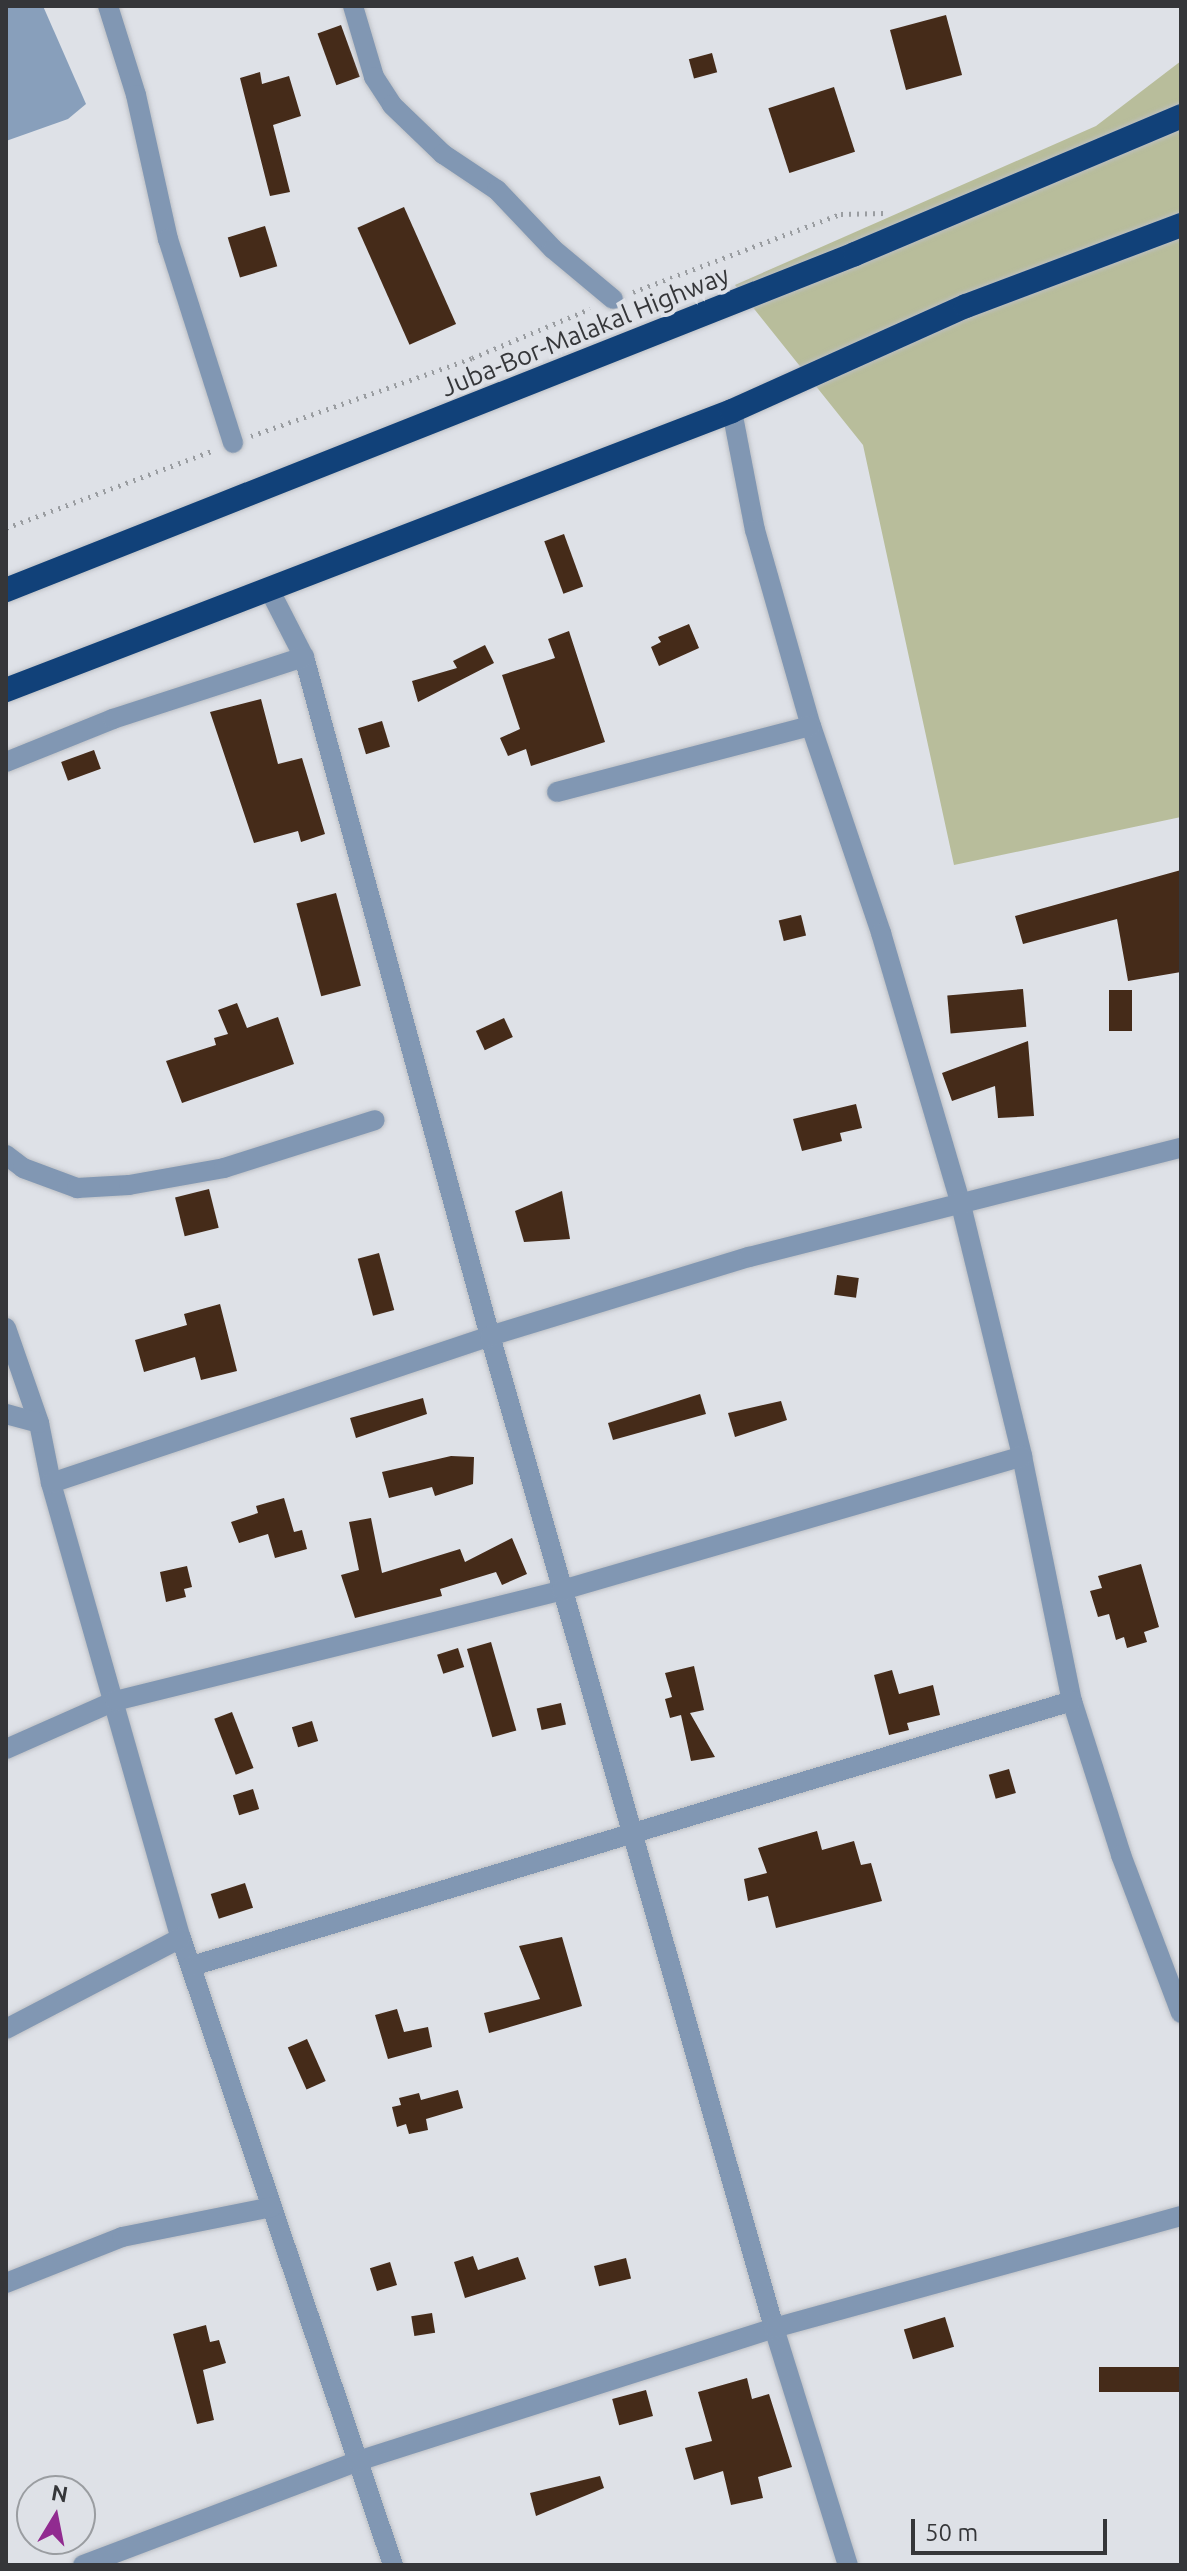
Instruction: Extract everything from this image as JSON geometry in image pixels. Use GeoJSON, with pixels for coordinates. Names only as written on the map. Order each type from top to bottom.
{"type":"FeatureCollection","features":[{"type":"Feature","properties":{"kind":"highway","name":"Juba-Bor-Malakal Highway"},"geometry":{"type":"LineString","coordinates":[[6,590],[932,222],[1181,116]]}},
{"type":"Feature","properties":{"kind":"highway"},"geometry":{"type":"LineString","coordinates":[[6,690],[469,508],[732,411],[966,306],[1181,225]]}},
{"type":"Feature","properties":{"kind":"street"},"geometry":{"type":"LineString","coordinates":[[108,6],[136,95],[168,239],[233,443]]}},
{"type":"Feature","properties":{"kind":"street"},"geometry":{"type":"LineString","coordinates":[[353,6],[374,77],[392,105],[443,154],[497,190],[553,249],[613,299]]}},
{"type":"Feature","properties":{"kind":"street"},"geometry":{"type":"LineString","coordinates":[[732,411],[755,530],[811,726],[881,933],[961,1205],[1022,1456],[1072,1701],[1121,1855],[1181,2013]]}},
{"type":"Feature","properties":{"kind":"street"},"geometry":{"type":"LineString","coordinates":[[269,589],[304,657],[562,1590],[774,2328],[848,2565]]}},
{"type":"Feature","properties":{"kind":"street"},"geometry":{"type":"LineString","coordinates":[[6,762],[113,719],[304,657]]}},
{"type":"Feature","properties":{"kind":"street"},"geometry":{"type":"LineString","coordinates":[[557,792],[811,726]]}},
{"type":"Feature","properties":{"kind":"street"},"geometry":{"type":"LineString","coordinates":[[6,1155],[23,1168],[77,1188],[129,1185],[224,1168],[375,1120]]}},
{"type":"Feature","properties":{"kind":"street"},"geometry":{"type":"LineString","coordinates":[[51,1483],[490,1336],[749,1257],[1181,1148]]}},
{"type":"Feature","properties":{"kind":"street"},"geometry":{"type":"LineString","coordinates":[[6,1328],[39,1423],[51,1483],[181,1938],[393,2565]]}},
{"type":"Feature","properties":{"kind":"street"},"geometry":{"type":"LineString","coordinates":[[6,1414],[39,1423]]}},
{"type":"Feature","properties":{"kind":"street"},"geometry":{"type":"LineString","coordinates":[[6,1749],[115,1701],[562,1590],[1022,1456]]}},
{"type":"Feature","properties":{"kind":"street"},"geometry":{"type":"LineString","coordinates":[[192,1966],[1072,1701]]}},
{"type":"Feature","properties":{"kind":"street"},"geometry":{"type":"LineString","coordinates":[[6,2029],[181,1938]]}},
{"type":"Feature","properties":{"kind":"street"},"geometry":{"type":"LineString","coordinates":[[6,2283],[122,2237],[272,2207]]}},
{"type":"Feature","properties":{"kind":"street"},"geometry":{"type":"LineString","coordinates":[[83,2565],[358,2461],[774,2328],[1181,2216]]}},
{"type":"Feature","properties":{"kind":"path"},"geometry":{"type":"LineString","coordinates":[[6,528],[472,358],[613,299],[841,214],[896,213],[932,222]]}},
{"type":"Feature","properties":{"kind":"green space"},"geometry":{"type":"Polygon","coordinates":[[[1181,61],[1181,817],[954,865],[863,445],[735,285],[1096,126],[1181,61]]]}},
{"type":"Feature","properties":{"kind":"water"},"geometry":{"type":"Polygon","coordinates":[[[6,6],[43,6],[86,104],[68,119],[6,141],[6,6]]]}},
{"type":"Feature","properties":{"kind":"building"},"geometry":{"type":"Polygon","coordinates":[[[946,15],[962,75],[906,90],[890,30],[946,15]]]}},
{"type":"Feature","properties":{"kind":"building"},"geometry":{"type":"Polygon","coordinates":[[[341,25],[360,77],[336,85],[318,34],[341,25]]]}},
{"type":"Feature","properties":{"kind":"building"},"geometry":{"type":"Polygon","coordinates":[[[712,53],[717,72],[694,79],[689,59],[712,53]]]}},
{"type":"Feature","properties":{"kind":"building"},"geometry":{"type":"Polygon","coordinates":[[[260,72],[262,84],[289,76],[301,116],[273,125],[290,192],[270,196],[240,78],[260,72]]]}},
{"type":"Feature","properties":{"kind":"building"},"geometry":{"type":"Polygon","coordinates":[[[834,87],[855,152],[789,173],[768,108],[834,87]]]}},
{"type":"Feature","properties":{"kind":"building"},"geometry":{"type":"Polygon","coordinates":[[[404,207],[456,324],[409,345],[357,228],[404,207]]]}},
{"type":"Feature","properties":{"kind":"building"},"geometry":{"type":"Polygon","coordinates":[[[265,226],[277,266],[240,278],[228,237],[265,226]]]}},
{"type":"Feature","properties":{"kind":"building"},"geometry":{"type":"Polygon","coordinates":[[[564,534],[583,587],[563,594],[544,541],[564,534]]]}},
{"type":"Feature","properties":{"kind":"building"},"geometry":{"type":"Polygon","coordinates":[[[689,624],[699,648],[659,666],[651,647],[661,642],[658,637],[689,624]]]}},
{"type":"Feature","properties":{"kind":"building"},"geometry":{"type":"Polygon","coordinates":[[[569,631],[605,742],[531,766],[526,749],[508,756],[500,738],[520,729],[502,675],[555,658],[548,639],[569,631]]]}},
{"type":"Feature","properties":{"kind":"building"},"geometry":{"type":"Polygon","coordinates":[[[485,645],[494,663],[418,702],[412,681],[457,668],[453,661],[485,645]]]}},
{"type":"Feature","properties":{"kind":"building"},"geometry":{"type":"Polygon","coordinates":[[[261,699],[278,764],[302,758],[325,834],[301,842],[298,831],[254,843],[210,712],[261,699]]]}},
{"type":"Feature","properties":{"kind":"building"},"geometry":{"type":"Polygon","coordinates":[[[382,721],[390,747],[366,754],[358,728],[382,721]]]}},
{"type":"Feature","properties":{"kind":"building"},"geometry":{"type":"Polygon","coordinates":[[[94,750],[101,769],[68,781],[61,762],[94,750]]]}},
{"type":"Feature","properties":{"kind":"building"},"geometry":{"type":"Polygon","coordinates":[[[1181,870],[1181,972],[1128,981],[1117,919],[1023,944],[1015,916],[1181,870]]]}},
{"type":"Feature","properties":{"kind":"building"},"geometry":{"type":"Polygon","coordinates":[[[336,893],[361,986],[321,996],[296,904],[336,893]]]}},
{"type":"Feature","properties":{"kind":"building"},"geometry":{"type":"Polygon","coordinates":[[[801,915],[806,935],[784,941],[779,921],[801,915]]]}},
{"type":"Feature","properties":{"kind":"building"},"geometry":{"type":"Polygon","coordinates":[[[1023,989],[1026,1027],[951,1033],[947,996],[1023,989]]]}},
{"type":"Feature","properties":{"kind":"building"},"geometry":{"type":"Polygon","coordinates":[[[1109,990],[1132,990],[1132,1031],[1109,1031],[1109,990]]]}},
{"type":"Feature","properties":{"kind":"building"},"geometry":{"type":"Polygon","coordinates":[[[237,1003],[247,1028],[278,1017],[294,1064],[182,1103],[166,1061],[216,1045],[214,1038],[228,1034],[218,1010],[237,1003]]]}},
{"type":"Feature","properties":{"kind":"building"},"geometry":{"type":"Polygon","coordinates":[[[504,1018],[513,1037],[485,1050],[476,1031],[504,1018]]]}},
{"type":"Feature","properties":{"kind":"building"},"geometry":{"type":"Polygon","coordinates":[[[1028,1041],[1034,1116],[998,1118],[995,1086],[952,1101],[942,1073],[1028,1041]]]}},
{"type":"Feature","properties":{"kind":"building"},"geometry":{"type":"Polygon","coordinates":[[[856,1104],[862,1128],[840,1133],[842,1141],[802,1151],[793,1119],[856,1104]]]}},
{"type":"Feature","properties":{"kind":"building"},"geometry":{"type":"Polygon","coordinates":[[[209,1189],[219,1228],[185,1236],[175,1197],[209,1189]]]}},
{"type":"Feature","properties":{"kind":"building"},"geometry":{"type":"Polygon","coordinates":[[[562,1191],[570,1239],[524,1242],[515,1211],[562,1191]]]}},
{"type":"Feature","properties":{"kind":"building"},"geometry":{"type":"Polygon","coordinates":[[[379,1253],[394,1310],[373,1316],[358,1259],[379,1253]]]}},
{"type":"Feature","properties":{"kind":"building"},"geometry":{"type":"Polygon","coordinates":[[[837,1275],[859,1278],[856,1298],[834,1295],[837,1275]]]}},
{"type":"Feature","properties":{"kind":"building"},"geometry":{"type":"Polygon","coordinates":[[[220,1304],[237,1371],[201,1380],[195,1357],[144,1372],[135,1340],[187,1325],[184,1314],[220,1304]]]}},
{"type":"Feature","properties":{"kind":"building"},"geometry":{"type":"Polygon","coordinates":[[[700,1394],[706,1414],[613,1440],[608,1423],[700,1394]]]}},
{"type":"Feature","properties":{"kind":"building"},"geometry":{"type":"Polygon","coordinates":[[[423,1398],[427,1414],[356,1438],[350,1418],[423,1398]]]}},
{"type":"Feature","properties":{"kind":"building"},"geometry":{"type":"Polygon","coordinates":[[[781,1401],[787,1420],[735,1437],[728,1413],[781,1401]]]}},
{"type":"Feature","properties":{"kind":"building"},"geometry":{"type":"Polygon","coordinates":[[[451,1456],[474,1457],[473,1484],[435,1496],[432,1487],[389,1498],[382,1472],[451,1456]]]}},
{"type":"Feature","properties":{"kind":"building"},"geometry":{"type":"Polygon","coordinates":[[[284,1498],[294,1532],[302,1530],[307,1549],[275,1558],[268,1534],[239,1543],[231,1522],[258,1513],[256,1506],[284,1498]]]}},
{"type":"Feature","properties":{"kind":"building"},"geometry":{"type":"Polygon","coordinates":[[[371,1518],[382,1573],[460,1549],[465,1562],[512,1538],[527,1574],[502,1585],[496,1572],[440,1589],[442,1596],[355,1618],[341,1575],[359,1570],[349,1522],[371,1518]]]}},
{"type":"Feature","properties":{"kind":"building"},"geometry":{"type":"Polygon","coordinates":[[[1141,1564],[1159,1627],[1144,1632],[1147,1642],[1127,1648],[1124,1637],[1116,1640],[1109,1614],[1098,1617],[1090,1591],[1102,1588],[1098,1576],[1141,1564]]]}},
{"type":"Feature","properties":{"kind":"building"},"geometry":{"type":"Polygon","coordinates":[[[187,1566],[192,1587],[184,1589],[186,1597],[166,1602],[160,1572],[187,1566]]]}},
{"type":"Feature","properties":{"kind":"building"},"geometry":{"type":"Polygon","coordinates":[[[491,1642],[516,1730],[492,1737],[467,1649],[491,1642]]]}},
{"type":"Feature","properties":{"kind":"building"},"geometry":{"type":"Polygon","coordinates":[[[458,1648],[464,1667],[443,1674],[437,1655],[458,1648]]]}},
{"type":"Feature","properties":{"kind":"building"},"geometry":{"type":"Polygon","coordinates":[[[694,1666],[704,1710],[690,1713],[715,1757],[691,1761],[681,1715],[670,1718],[665,1699],[672,1697],[665,1673],[694,1666]]]}},
{"type":"Feature","properties":{"kind":"building"},"geometry":{"type":"Polygon","coordinates":[[[892,1670],[899,1694],[933,1685],[940,1715],[907,1723],[909,1730],[889,1735],[874,1675],[892,1670]]]}},
{"type":"Feature","properties":{"kind":"building"},"geometry":{"type":"Polygon","coordinates":[[[561,1703],[566,1724],[542,1730],[537,1709],[561,1703]]]}},
{"type":"Feature","properties":{"kind":"building"},"geometry":{"type":"Polygon","coordinates":[[[232,1712],[254,1768],[236,1775],[214,1719],[232,1712]]]}},
{"type":"Feature","properties":{"kind":"building"},"geometry":{"type":"Polygon","coordinates":[[[312,1721],[318,1741],[298,1747],[292,1727],[312,1721]]]}},
{"type":"Feature","properties":{"kind":"building"},"geometry":{"type":"Polygon","coordinates":[[[1009,1769],[1016,1793],[996,1799],[989,1775],[1009,1769]]]}},
{"type":"Feature","properties":{"kind":"building"},"geometry":{"type":"Polygon","coordinates":[[[253,1789],[259,1809],[239,1815],[233,1795],[253,1789]]]}},
{"type":"Feature","properties":{"kind":"building"},"geometry":{"type":"Polygon","coordinates":[[[817,1831],[822,1850],[854,1841],[861,1865],[871,1863],[882,1901],[776,1928],[768,1896],[748,1901],[744,1879],[767,1873],[758,1848],[817,1831]]]}},
{"type":"Feature","properties":{"kind":"building"},"geometry":{"type":"Polygon","coordinates":[[[245,1883],[253,1908],[219,1919],[211,1894],[245,1883]]]}},
{"type":"Feature","properties":{"kind":"building"},"geometry":{"type":"Polygon","coordinates":[[[562,1937],[582,2006],[489,2033],[484,2013],[540,1999],[519,1946],[562,1937]]]}},
{"type":"Feature","properties":{"kind":"building"},"geometry":{"type":"Polygon","coordinates":[[[397,2009],[404,2032],[428,2027],[432,2047],[388,2059],[375,2015],[397,2009]]]}},
{"type":"Feature","properties":{"kind":"building"},"geometry":{"type":"Polygon","coordinates":[[[307,2039],[326,2081],[307,2090],[288,2048],[307,2039]]]}},
{"type":"Feature","properties":{"kind":"building"},"geometry":{"type":"Polygon","coordinates":[[[458,2090],[463,2108],[426,2119],[428,2130],[409,2134],[406,2124],[397,2127],[392,2107],[401,2105],[399,2098],[419,2093],[421,2100],[458,2090]]]}},
{"type":"Feature","properties":{"kind":"building"},"geometry":{"type":"Polygon","coordinates":[[[473,2256],[478,2270],[518,2257],[526,2279],[465,2298],[454,2262],[473,2256]]]}},
{"type":"Feature","properties":{"kind":"building"},"geometry":{"type":"Polygon","coordinates":[[[626,2258],[631,2278],[599,2286],[594,2266],[626,2258]]]}},
{"type":"Feature","properties":{"kind":"building"},"geometry":{"type":"Polygon","coordinates":[[[390,2262],[397,2285],[377,2291],[370,2268],[390,2262]]]}},
{"type":"Feature","properties":{"kind":"building"},"geometry":{"type":"Polygon","coordinates":[[[432,2313],[435,2333],[414,2336],[411,2316],[432,2313]]]}},
{"type":"Feature","properties":{"kind":"building"},"geometry":{"type":"Polygon","coordinates":[[[945,2317],[954,2347],[913,2359],[904,2330],[945,2317]]]}},
{"type":"Feature","properties":{"kind":"building"},"geometry":{"type":"Polygon","coordinates":[[[206,2325],[210,2342],[219,2340],[226,2363],[203,2370],[214,2420],[197,2424],[173,2334],[206,2325]]]}},
{"type":"Feature","properties":{"kind":"building"},"geometry":{"type":"Polygon","coordinates":[[[1099,2367],[1181,2367],[1181,2392],[1099,2392],[1099,2367]]]}},
{"type":"Feature","properties":{"kind":"building"},"geometry":{"type":"Polygon","coordinates":[[[747,2378],[752,2399],[769,2394],[792,2467],[758,2477],[763,2498],[731,2505],[723,2471],[694,2480],[685,2448],[712,2441],[698,2392],[747,2378]]]}},
{"type":"Feature","properties":{"kind":"building"},"geometry":{"type":"Polygon","coordinates":[[[646,2390],[653,2416],[619,2425],[612,2399],[646,2390]]]}},
{"type":"Feature","properties":{"kind":"building"},"geometry":{"type":"Polygon","coordinates":[[[600,2476],[604,2488],[536,2516],[530,2493],[600,2476]]]}}]}
